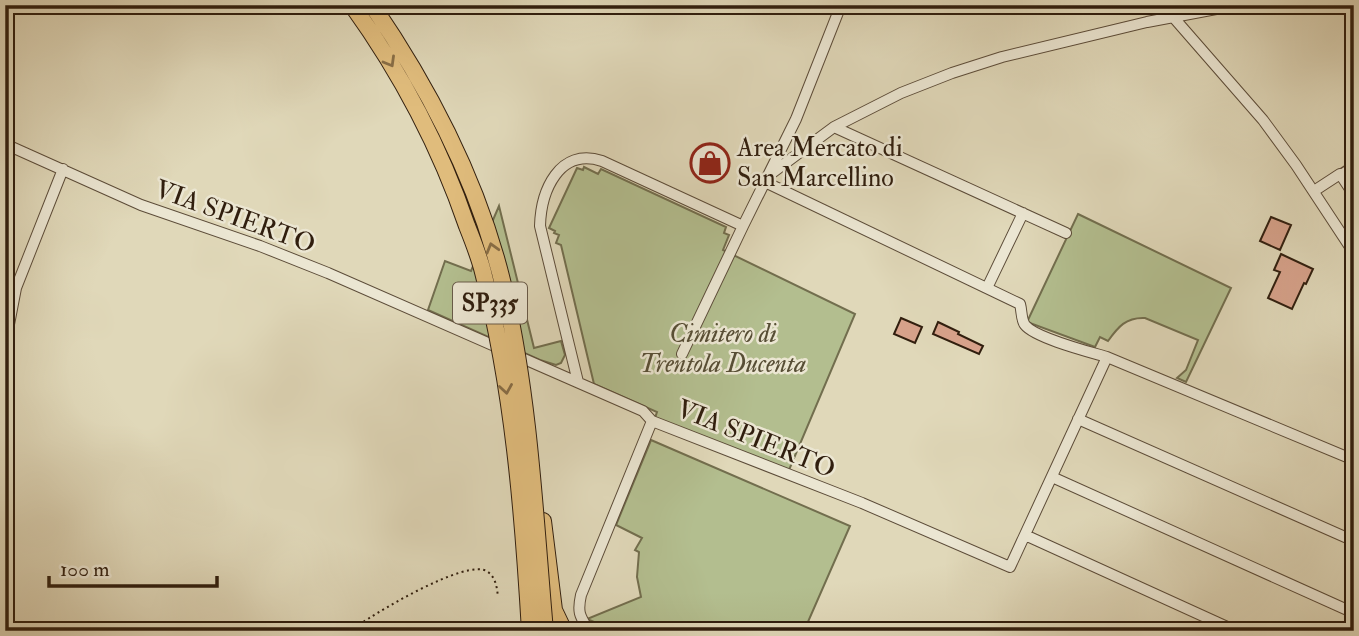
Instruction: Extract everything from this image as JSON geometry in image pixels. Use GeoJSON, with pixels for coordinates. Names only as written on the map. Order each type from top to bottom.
{"type":"FeatureCollection","features":[{"type":"Feature","properties":{"kind":"highway","name":"SP335"},"geometry":{"type":"LineString","coordinates":[[352,5],[378,41],[438,150],[482,269],[499,339],[512,428],[525,546],[530,631]]}},
{"type":"Feature","properties":{"kind":"highway","name":"SP335"},"geometry":{"type":"LineString","coordinates":[[372,5],[432,101],[462,166],[483,221],[505,292],[525,405],[545,631]]}},
{"type":"Feature","properties":{"kind":"highway"},"geometry":{"type":"LineString","coordinates":[[525,405],[534,442],[554,610],[564,631]]}},
{"type":"Feature","properties":{"kind":"street"},"geometry":{"type":"LineString","coordinates":[[682,354],[796,119],[841,5]]}},
{"type":"Feature","properties":{"kind":"street"},"geometry":{"type":"LineString","coordinates":[[1160,5],[1264,120],[1354,253]]}},
{"type":"Feature","properties":{"kind":"street"},"geometry":{"type":"LineString","coordinates":[[767,179],[834,127],[901,93],[951,73],[1147,22],[1216,9],[1264,5]]}},
{"type":"Feature","properties":{"kind":"street"},"geometry":{"type":"LineString","coordinates":[[834,127],[1066,233]]}},
{"type":"Feature","properties":{"kind":"street","name":"VIA SPIERTO"},"geometry":{"type":"LineString","coordinates":[[5,144],[141,205],[260,246],[328,273],[643,411],[652,421],[862,503],[1010,567],[1107,357]]}},
{"type":"Feature","properties":{"kind":"street"},"geometry":{"type":"LineString","coordinates":[[784,144],[803,149]]}},
{"type":"Feature","properties":{"kind":"street"},"geometry":{"type":"LineString","coordinates":[[578,382],[540,226],[540,211],[547,191],[564,166],[572,160],[582,158],[602,161],[743,226]]}},
{"type":"Feature","properties":{"kind":"street"},"geometry":{"type":"LineString","coordinates":[[1314,191],[1354,165]]}},
{"type":"Feature","properties":{"kind":"street"},"geometry":{"type":"LineString","coordinates":[[5,345],[16,288],[63,169]]}},
{"type":"Feature","properties":{"kind":"street"},"geometry":{"type":"LineString","coordinates":[[1340,174],[1354,195]]}},
{"type":"Feature","properties":{"kind":"street"},"geometry":{"type":"LineString","coordinates":[[767,179],[1020,304],[1022,322],[1027,328],[1107,357],[1354,460]]}},
{"type":"Feature","properties":{"kind":"street"},"geometry":{"type":"LineString","coordinates":[[987,288],[1023,213]]}},
{"type":"Feature","properties":{"kind":"street"},"geometry":{"type":"LineString","coordinates":[[1078,419],[1354,541]]}},
{"type":"Feature","properties":{"kind":"street"},"geometry":{"type":"LineString","coordinates":[[589,631],[579,615],[581,595],[652,421]]}},
{"type":"Feature","properties":{"kind":"street"},"geometry":{"type":"LineString","coordinates":[[1052,477],[1354,613]]}},
{"type":"Feature","properties":{"kind":"street"},"geometry":{"type":"LineString","coordinates":[[1025,534],[1236,631]]}},
{"type":"Feature","properties":{"kind":"path"},"geometry":{"type":"LineString","coordinates":[[350,631],[390,605],[468,569],[480,568],[488,572],[495,580],[498,597]]}},
{"type":"Feature","properties":{"kind":"green space","name":"Cimitero di Trentola Ducenta"},"geometry":{"type":"Polygon","coordinates":[[[584,167],[598,174],[601,169],[726,227],[724,233],[729,235],[723,250],[855,314],[789,470],[655,418],[657,412],[594,384],[561,245],[556,243],[559,235],[549,228],[577,168],[583,170],[584,167]]]}},
{"type":"Feature","properties":{"kind":"green space"},"geometry":{"type":"Polygon","coordinates":[[[499,206],[534,348],[561,341],[565,355],[561,363],[556,365],[428,310],[445,261],[471,271],[499,206]]]}},
{"type":"Feature","properties":{"kind":"green space"},"geometry":{"type":"Polygon","coordinates":[[[1078,214],[1231,288],[1186,382],[1177,378],[1186,370],[1198,340],[1145,318],[1133,319],[1123,324],[1108,341],[1100,337],[1095,347],[1027,322],[1078,214]]]}},
{"type":"Feature","properties":{"kind":"green space"},"geometry":{"type":"Polygon","coordinates":[[[651,440],[850,526],[804,631],[615,631],[587,619],[641,597],[637,577],[639,552],[635,550],[642,538],[616,525],[651,440]]]}},
{"type":"Feature","properties":{"kind":"building"},"geometry":{"type":"Polygon","coordinates":[[[1271,217],[1291,225],[1280,250],[1260,241],[1271,217]]]}},
{"type":"Feature","properties":{"kind":"building"},"geometry":{"type":"Polygon","coordinates":[[[1281,254],[1313,269],[1292,309],[1268,298],[1280,272],[1274,270],[1281,254]]]}},
{"type":"Feature","properties":{"kind":"building"},"geometry":{"type":"Polygon","coordinates":[[[901,318],[922,327],[915,343],[894,334],[901,318]]]}},
{"type":"Feature","properties":{"kind":"building"},"geometry":{"type":"Polygon","coordinates":[[[938,322],[983,346],[979,354],[933,334],[938,322]]]}},
{"type":"Feature","properties":{"kind":"place","name":"Area Mercato di San Marcellino"},"geometry":{"type":"Point","coordinates":[710,163]}}]}
